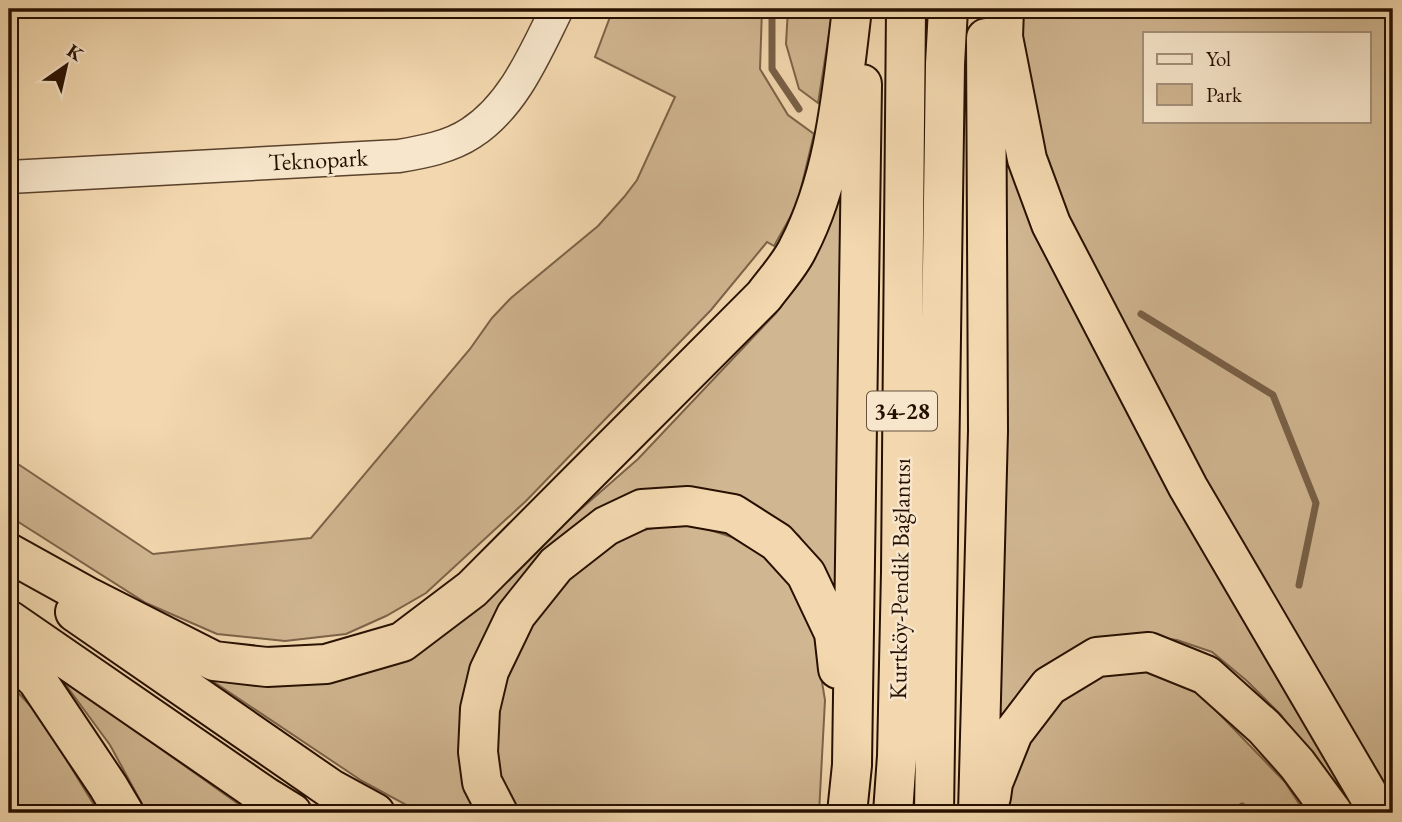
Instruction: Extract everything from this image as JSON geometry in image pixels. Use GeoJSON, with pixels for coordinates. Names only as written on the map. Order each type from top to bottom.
{"type":"FeatureCollection","features":[{"type":"Feature","properties":{"kind":"highway"},"geometry":{"type":"LineString","coordinates":[[9,553],[214,661],[267,667],[326,664],[402,642],[472,589],[764,296],[797,251],[820,201],[840,107],[852,9]]}},
{"type":"Feature","properties":{"kind":"highway"},"geometry":{"type":"LineString","coordinates":[[847,813],[852,765],[862,74],[866,9]]}},
{"type":"Feature","properties":{"kind":"highway","name":"Kurtköy-Pendik Bağlantısı"},"geometry":{"type":"LineString","coordinates":[[893,813],[897,756],[901,572],[906,9]]}},
{"type":"Feature","properties":{"kind":"highway","name":"Kurtköy-Pendik Bağlantısı"},"geometry":{"type":"LineString","coordinates":[[934,813],[944,117],[948,9]]}},
{"type":"Feature","properties":{"kind":"highway"},"geometry":{"type":"LineString","coordinates":[[978,813],[988,431],[986,9]]}},
{"type":"Feature","properties":{"kind":"highway"},"geometry":{"type":"LineString","coordinates":[[1004,9],[1003,37],[1027,159],[1051,224],[1188,487],[1379,813]]}},
{"type":"Feature","properties":{"kind":"highway"},"geometry":{"type":"LineString","coordinates":[[498,813],[482,782],[478,752],[480,709],[489,671],[516,615],[556,565],[606,526],[642,509],[688,506],[733,514],[777,542],[806,574],[834,633],[852,765]]}},
{"type":"Feature","properties":{"kind":"highway"},"geometry":{"type":"LineString","coordinates":[[9,567],[331,789],[375,813]]}},
{"type":"Feature","properties":{"kind":"highway"},"geometry":{"type":"LineString","coordinates":[[9,620],[292,813]]}},
{"type":"Feature","properties":{"kind":"highway"},"geometry":{"type":"LineString","coordinates":[[988,813],[993,782],[1013,733],[1049,686],[1097,657],[1149,652],[1206,675],[1264,727],[1297,764],[1333,813]]}},
{"type":"Feature","properties":{"kind":"highway"},"geometry":{"type":"LineString","coordinates":[[9,653],[37,680],[124,813]]}},
{"type":"Feature","properties":{"kind":"street","name":"Teknopark"},"geometry":{"type":"LineString","coordinates":[[9,177],[398,156],[429,150],[470,134],[494,116],[526,68],[557,9]]}},
{"type":"Feature","properties":{"kind":"green space"},"geometry":{"type":"Polygon","coordinates":[[[613,9],[762,9],[760,69],[788,115],[814,134],[797,205],[774,246],[767,242],[711,310],[526,501],[426,593],[386,616],[346,634],[285,641],[217,634],[146,603],[9,516],[9,458],[153,554],[311,538],[470,349],[492,318],[511,298],[598,226],[637,180],[675,97],[595,57],[613,9]]]}},
{"type":"Feature","properties":{"kind":"green space"},"geometry":{"type":"Polygon","coordinates":[[[788,9],[833,9],[818,103],[799,89],[786,44],[788,9]]]}},
{"type":"Feature","properties":{"kind":"green space"},"geometry":{"type":"Polygon","coordinates":[[[1016,9],[1393,9],[1393,810],[1190,461],[1065,212],[1033,128],[1016,9]]]}},
{"type":"Feature","properties":{"kind":"green space"},"geometry":{"type":"Polygon","coordinates":[[[1003,103],[1366,813],[1353,813],[1343,795],[1281,715],[1247,681],[1212,652],[1177,640],[1147,636],[996,727],[1003,103]]]}},
{"type":"Feature","properties":{"kind":"green space"},"geometry":{"type":"Polygon","coordinates":[[[846,180],[841,600],[799,536],[754,505],[709,493],[516,587],[481,813],[421,813],[362,781],[202,674],[265,686],[357,673],[566,522],[638,459],[776,313],[811,264],[846,180]]]}},
{"type":"Feature","properties":{"kind":"green space"},"geometry":{"type":"Polygon","coordinates":[[[685,522],[738,539],[785,572],[811,616],[825,700],[819,813],[511,813],[488,743],[503,669],[533,619],[588,557],[633,532],[685,522]]]}},
{"type":"Feature","properties":{"kind":"green space"},"geometry":{"type":"Polygon","coordinates":[[[1148,672],[1201,695],[1285,782],[1305,813],[1003,813],[1021,742],[1054,703],[1099,676],[1148,672]]]}},
{"type":"Feature","properties":{"kind":"green space"},"geometry":{"type":"Polygon","coordinates":[[[60,677],[251,813],[147,813],[110,745],[60,677]]]}},
{"type":"Feature","properties":{"kind":"green space"},"geometry":{"type":"Polygon","coordinates":[[[9,683],[39,715],[99,813],[9,813],[9,683]]]}},
{"type":"Feature","properties":{"kind":"waterway"},"geometry":{"type":"LineString","coordinates":[[772,9],[772,69],[799,109]]}},
{"type":"Feature","properties":{"kind":"waterway"},"geometry":{"type":"LineString","coordinates":[[1141,314],[1273,395],[1316,503],[1299,585]]}},
{"type":"Feature","properties":{"kind":"waterway"},"geometry":{"type":"LineString","coordinates":[[9,702],[13,705]]}},
{"type":"Feature","properties":{"kind":"waterway"},"geometry":{"type":"LineString","coordinates":[[1241,813],[1242,806]]}}]}
